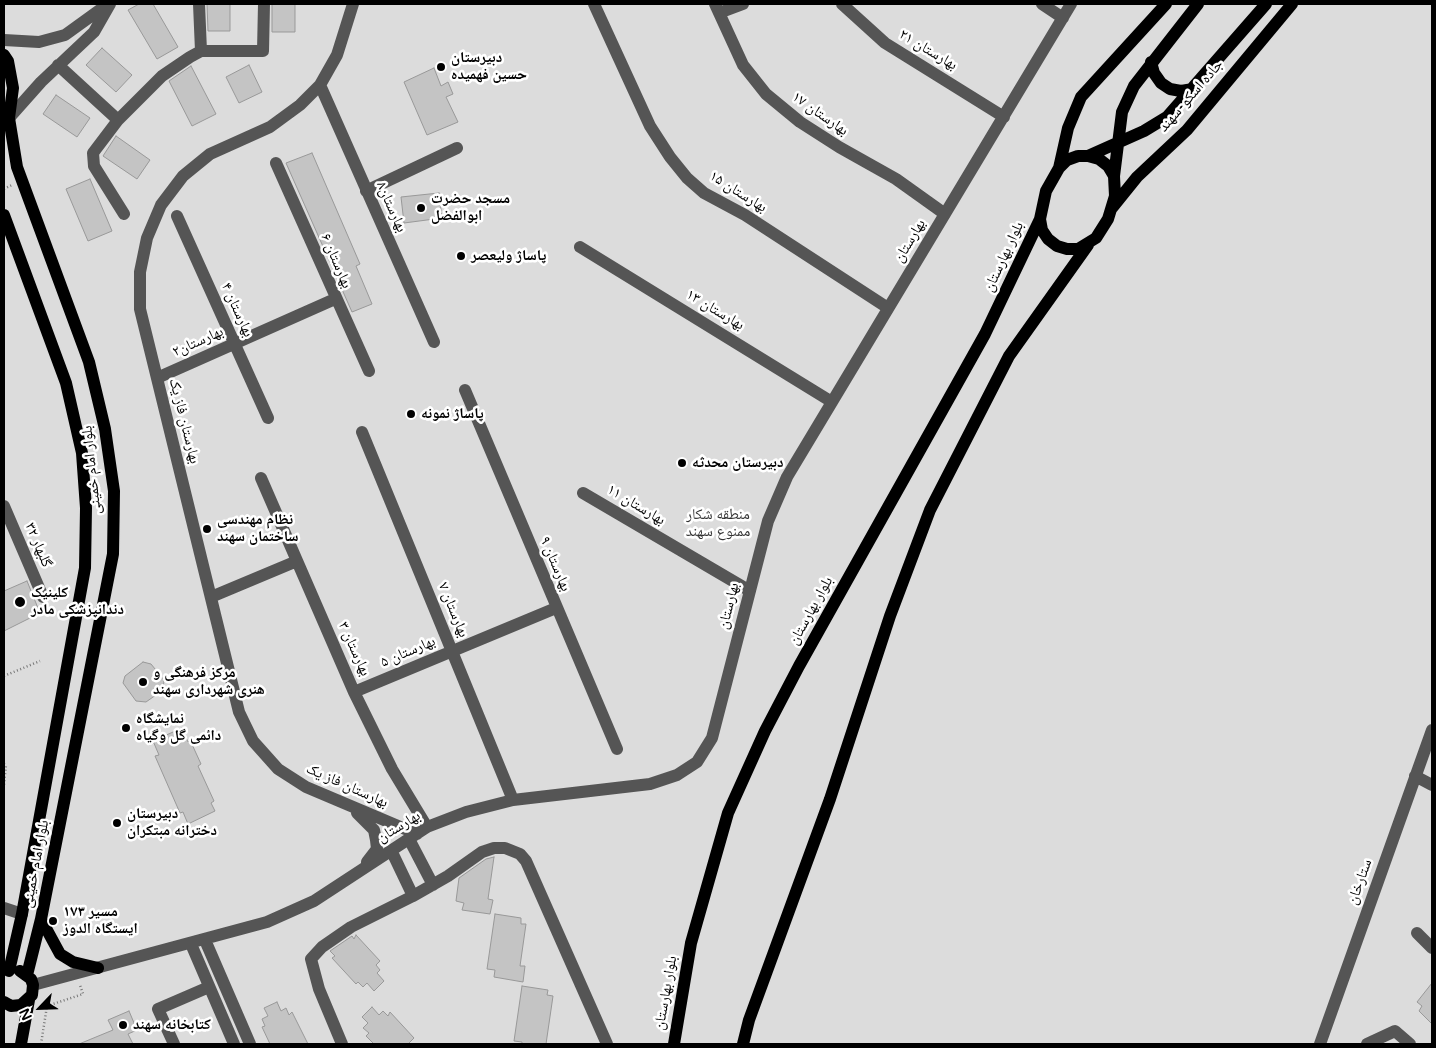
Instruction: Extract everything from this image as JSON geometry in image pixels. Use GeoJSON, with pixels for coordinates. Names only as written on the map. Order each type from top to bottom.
{"type":"FeatureCollection","features":[{"type":"Feature","properties":{"kind":"main road"},"geometry":{"type":"LineString","coordinates":[[1059,168],[1068,128],[1081,96],[1166,4]]}},
{"type":"Feature","properties":{"kind":"main road"},"geometry":{"type":"LineString","coordinates":[[743,1044],[749,1020],[830,799],[890,616],[930,510],[1009,356],[1088,244],[1102,230],[1112,208],[1116,186],[1114,176],[1122,112],[1134,86],[1198,4]]}},
{"type":"Feature","properties":{"kind":"main road","name":"جاده اسکو-سهند"},"geometry":{"type":"LineString","coordinates":[[1088,156],[1144,131],[1167,117],[1266,4]]}},
{"type":"Feature","properties":{"kind":"main road","name":"جاده اسکو-سهند"},"geometry":{"type":"LineString","coordinates":[[1112,208],[1137,177],[1187,130],[1292,4]]}},
{"type":"Feature","properties":{"kind":"main road"},"geometry":{"type":"LineString","coordinates":[[4,55],[8,61],[13,88],[10,118],[4,130]]}},
{"type":"Feature","properties":{"kind":"main road"},"geometry":{"type":"LineString","coordinates":[[1151,62],[1154,73],[1160,83],[1170,89],[1181,91],[1193,89]]}},
{"type":"Feature","properties":{"kind":"main road","name":"بلوار امام خمینی"},"geometry":{"type":"LineString","coordinates":[[10,118],[17,167],[90,362],[105,430],[114,491],[114,554],[30,980],[29,1000]]}},
{"type":"Feature","properties":{"kind":"main road"},"geometry":{"type":"LineString","coordinates":[[1088,244],[1078,249],[1067,249],[1057,246],[1048,239],[1040,219],[1046,191],[1059,168],[1067,160],[1078,156],[1088,156],[1099,160],[1108,166],[1114,176]]}},
{"type":"Feature","properties":{"kind":"main road","name":"بلوار امام خمینی"},"geometry":{"type":"LineString","coordinates":[[4,215],[66,382],[82,453],[86,508],[85,568],[22,914],[6,973]]}},
{"type":"Feature","properties":{"kind":"main road","name":"بلوار بهارستان"},"geometry":{"type":"LineString","coordinates":[[674,1044],[691,943],[728,813],[765,731],[799,666],[985,334],[1040,219]]}},
{"type":"Feature","properties":{"kind":"main road"},"geometry":{"type":"LineString","coordinates":[[42,920],[60,954],[73,962],[98,968]]}},
{"type":"Feature","properties":{"kind":"main road"},"geometry":{"type":"LineString","coordinates":[[6,973],[18,970],[30,980]]}},
{"type":"Feature","properties":{"kind":"main road"},"geometry":{"type":"LineString","coordinates":[[4,1002],[16,1006],[29,1000]]}},
{"type":"Feature","properties":{"kind":"main road"},"geometry":{"type":"LineString","coordinates":[[21,1044],[29,1000]]}},
{"type":"Feature","properties":{"kind":"street"},"geometry":{"type":"LineString","coordinates":[[4,40],[39,42],[65,35],[109,4]]}},
{"type":"Feature","properties":{"kind":"street"},"geometry":{"type":"LineString","coordinates":[[10,118],[58,66],[94,32],[109,4]]}},
{"type":"Feature","properties":{"kind":"street"},"geometry":{"type":"LineString","coordinates":[[199,4],[201,51]]}},
{"type":"Feature","properties":{"kind":"street"},"geometry":{"type":"LineString","coordinates":[[124,214],[94,166],[93,153],[118,120],[162,76],[201,51],[264,51],[264,4]]}},
{"type":"Feature","properties":{"kind":"street","name":"بهارستان فاز یک"},"geometry":{"type":"LineString","coordinates":[[354,4],[337,55],[320,85],[300,105],[270,127],[210,154],[183,176],[161,205],[147,238],[140,272],[140,309],[239,712],[254,741],[278,769],[306,787],[418,833]]}},
{"type":"Feature","properties":{"kind":"street","name":"بهارستان ۱۵"},"geometry":{"type":"LineString","coordinates":[[594,4],[650,126],[670,157],[687,178],[704,193],[745,215],[888,308]]}},
{"type":"Feature","properties":{"kind":"street"},"geometry":{"type":"LineString","coordinates":[[717,8],[743,4]]}},
{"type":"Feature","properties":{"kind":"street","name":"بهارستان ۲۱"},"geometry":{"type":"LineString","coordinates":[[842,4],[885,43],[1004,117]]}},
{"type":"Feature","properties":{"kind":"street"},"geometry":{"type":"LineString","coordinates":[[1042,4],[1063,18]]}},
{"type":"Feature","properties":{"kind":"street","name":"بهارستان"},"geometry":{"type":"LineString","coordinates":[[30,980],[98,968],[268,922],[314,901],[418,833],[466,812],[513,800],[650,784],[677,775],[697,762],[712,738],[768,522],[787,477],[1072,4]]}},
{"type":"Feature","properties":{"kind":"street","name":"بهارستان ۱۷"},"geometry":{"type":"LineString","coordinates":[[717,8],[744,66],[766,94],[800,122],[839,148],[896,179],[945,214]]}},
{"type":"Feature","properties":{"kind":"street"},"geometry":{"type":"LineString","coordinates":[[58,66],[118,120]]}},
{"type":"Feature","properties":{"kind":"street","name":"بهارستان۸"},"geometry":{"type":"LineString","coordinates":[[320,85],[434,342]]}},
{"type":"Feature","properties":{"kind":"street"},"geometry":{"type":"LineString","coordinates":[[366,191],[457,148]]}},
{"type":"Feature","properties":{"kind":"street","name":"بهارستان ۶"},"geometry":{"type":"LineString","coordinates":[[276,163],[368,371]]}},
{"type":"Feature","properties":{"kind":"street","name":"بهارستان ۴"},"geometry":{"type":"LineString","coordinates":[[177,216],[268,418]]}},
{"type":"Feature","properties":{"kind":"street","name":"بهارستان ۱۳"},"geometry":{"type":"LineString","coordinates":[[580,247],[832,402]]}},
{"type":"Feature","properties":{"kind":"street","name":"بهارستان۲"},"geometry":{"type":"LineString","coordinates":[[157,378],[335,299]]}},
{"type":"Feature","properties":{"kind":"street","name":"بهارستان ۹"},"geometry":{"type":"LineString","coordinates":[[465,390],[617,749]]}},
{"type":"Feature","properties":{"kind":"street","name":"بهارستان ۷"},"geometry":{"type":"LineString","coordinates":[[362,432],[513,800]]}},
{"type":"Feature","properties":{"kind":"street","name":"بهارستان ۳"},"geometry":{"type":"LineString","coordinates":[[261,478],[354,692],[392,769],[418,833],[433,885]]}},
{"type":"Feature","properties":{"kind":"street","name":"بهارستان ۱۱"},"geometry":{"type":"LineString","coordinates":[[583,493],[750,591]]}},
{"type":"Feature","properties":{"kind":"street","name":"گلبهار ۳۲"},"geometry":{"type":"LineString","coordinates":[[4,506],[43,597]]}},
{"type":"Feature","properties":{"kind":"street"},"geometry":{"type":"LineString","coordinates":[[211,597],[297,560]]}},
{"type":"Feature","properties":{"kind":"street","name":"بهارستان ۵"},"geometry":{"type":"LineString","coordinates":[[354,692],[556,608]]}},
{"type":"Feature","properties":{"kind":"street","name":"ستارخان"},"geometry":{"type":"LineString","coordinates":[[1320,1044],[1432,730]]}},
{"type":"Feature","properties":{"kind":"street"},"geometry":{"type":"LineString","coordinates":[[1415,776],[1432,785]]}},
{"type":"Feature","properties":{"kind":"street"},"geometry":{"type":"LineString","coordinates":[[350,806],[369,824],[376,840],[377,849],[360,871]]}},
{"type":"Feature","properties":{"kind":"street"},"geometry":{"type":"LineString","coordinates":[[342,1044],[319,989],[311,959],[322,947],[351,926],[433,885],[482,852],[494,848],[505,848],[520,854],[526,861],[607,1044]]}},
{"type":"Feature","properties":{"kind":"street"},"geometry":{"type":"LineString","coordinates":[[391,850],[413,896]]}},
{"type":"Feature","properties":{"kind":"street"},"geometry":{"type":"LineString","coordinates":[[4,908],[22,914]]}},
{"type":"Feature","properties":{"kind":"street"},"geometry":{"type":"LineString","coordinates":[[1417,933],[1432,948]]}},
{"type":"Feature","properties":{"kind":"street"},"geometry":{"type":"LineString","coordinates":[[205,940],[250,1044]]}},
{"type":"Feature","properties":{"kind":"street"},"geometry":{"type":"LineString","coordinates":[[191,944],[234,1044]]}},
{"type":"Feature","properties":{"kind":"street"},"geometry":{"type":"LineString","coordinates":[[174,1044],[158,1010],[209,987]]}},
{"type":"Feature","properties":{"kind":"street"},"geometry":{"type":"LineString","coordinates":[[1367,1044],[1395,1030],[1410,1044]]}},
{"type":"Feature","properties":{"kind":"path"},"geometry":{"type":"LineString","coordinates":[[4,676],[40,661]]}},
{"type":"Feature","properties":{"kind":"path"},"geometry":{"type":"LineString","coordinates":[[4,764],[6,765],[4,785]]}},
{"type":"Feature","properties":{"kind":"green space","name":"منطقه شکار ممنوع سهند"},"geometry":{"type":"Polygon","coordinates":[[[4,4],[1432,4],[1432,1044],[4,1044],[4,4]]]}},
{"type":"Feature","properties":{"kind":"building"},"geometry":{"type":"Polygon","coordinates":[[[139,4],[153,4],[178,47],[157,59],[128,10],[139,4]]]}},
{"type":"Feature","properties":{"kind":"building"},"geometry":{"type":"Polygon","coordinates":[[[207,4],[230,4],[230,31],[208,31],[207,4]]]}},
{"type":"Feature","properties":{"kind":"building"},"geometry":{"type":"Polygon","coordinates":[[[272,4],[295,4],[295,32],[272,32],[272,4]]]}},
{"type":"Feature","properties":{"kind":"building"},"geometry":{"type":"Polygon","coordinates":[[[102,48],[132,75],[116,92],[86,65],[102,48]]]}},
{"type":"Feature","properties":{"kind":"building"},"geometry":{"type":"Polygon","coordinates":[[[249,65],[262,92],[239,103],[226,77],[249,65]]]}},
{"type":"Feature","properties":{"kind":"building"},"geometry":{"type":"Polygon","coordinates":[[[191,66],[216,114],[192,126],[169,81],[191,66]]]}},
{"type":"Feature","properties":{"kind":"building"},"geometry":{"type":"Polygon","coordinates":[[[434,68],[441,86],[448,82],[453,94],[446,97],[458,122],[427,135],[404,82],[434,68]]]}},
{"type":"Feature","properties":{"kind":"building"},"geometry":{"type":"Polygon","coordinates":[[[56,95],[90,118],[77,137],[43,114],[56,95]]]}},
{"type":"Feature","properties":{"kind":"building"},"geometry":{"type":"Polygon","coordinates":[[[116,136],[150,160],[137,179],[103,156],[116,136]]]}},
{"type":"Feature","properties":{"kind":"building"},"geometry":{"type":"Polygon","coordinates":[[[312,153],[360,264],[356,266],[372,304],[352,312],[286,163],[312,153]]]}},
{"type":"Feature","properties":{"kind":"building"},"geometry":{"type":"Polygon","coordinates":[[[90,179],[112,231],[88,241],[66,189],[90,179]]]}},
{"type":"Feature","properties":{"kind":"building","name":"مسجد حضرت ابوالفضل"},"geometry":{"type":"Polygon","coordinates":[[[439,193],[442,218],[404,223],[401,197],[439,193]]]}},
{"type":"Feature","properties":{"kind":"building","name":"کلینیک دندانپزشکی مادر"},"geometry":{"type":"Polygon","coordinates":[[[27,581],[40,613],[4,631],[4,591],[27,581]]]}},
{"type":"Feature","properties":{"kind":"building","name":"مرکز فرهنگی و هنری شهرداری سهند"},"geometry":{"type":"Polygon","coordinates":[[[143,662],[151,664],[164,680],[163,690],[146,702],[136,701],[123,683],[125,676],[143,662]]]}},
{"type":"Feature","properties":{"kind":"building"},"geometry":{"type":"Polygon","coordinates":[[[182,728],[201,764],[198,766],[214,801],[211,803],[215,811],[188,824],[183,812],[180,813],[155,756],[159,755],[153,741],[182,728]]]}},
{"type":"Feature","properties":{"kind":"building"},"geometry":{"type":"Polygon","coordinates":[[[494,857],[488,899],[493,900],[490,914],[462,910],[464,903],[456,901],[459,878],[486,859],[494,857]]]}},
{"type":"Feature","properties":{"kind":"building"},"geometry":{"type":"Polygon","coordinates":[[[495,914],[521,918],[521,924],[526,924],[520,966],[525,966],[523,982],[494,977],[495,970],[487,969],[495,914]]]}},
{"type":"Feature","properties":{"kind":"building"},"geometry":{"type":"Polygon","coordinates":[[[356,935],[380,961],[376,965],[380,970],[377,973],[384,981],[374,991],[367,983],[363,987],[358,982],[356,984],[332,958],[335,956],[330,951],[352,936],[354,939],[356,935]]]}},
{"type":"Feature","properties":{"kind":"building"},"geometry":{"type":"Polygon","coordinates":[[[1432,983],[1432,1024],[1419,1011],[1422,1006],[1417,1002],[1432,983]]]}},
{"type":"Feature","properties":{"kind":"building"},"geometry":{"type":"Polygon","coordinates":[[[522,986],[548,990],[547,995],[553,996],[546,1044],[522,1044],[522,1042],[514,1041],[522,986]]]}},
{"type":"Feature","properties":{"kind":"building"},"geometry":{"type":"Polygon","coordinates":[[[277,1002],[281,1011],[286,1008],[289,1015],[292,1012],[308,1044],[270,1044],[262,1027],[265,1026],[262,1019],[268,1016],[264,1008],[277,1002]]]}},
{"type":"Feature","properties":{"kind":"building"},"geometry":{"type":"Polygon","coordinates":[[[372,1007],[379,1015],[383,1011],[388,1016],[390,1012],[414,1038],[408,1044],[374,1044],[366,1036],[369,1033],[363,1028],[368,1023],[362,1017],[372,1007]]]}},
{"type":"Feature","properties":{"kind":"building","name":"کتابخانه سهند"},"geometry":{"type":"Polygon","coordinates":[[[129,1011],[137,1030],[128,1034],[133,1044],[79,1044],[113,1030],[108,1020],[129,1011]]]}},
{"type":"Feature","properties":{"kind":"place","name":"دبیرستان حسین فهمیده"},"geometry":{"type":"Point","coordinates":[441,67]}},
{"type":"Feature","properties":{"kind":"place","name":"مسجد حضرت ابوالفضل"},"geometry":{"type":"Point","coordinates":[421,208]}},
{"type":"Feature","properties":{"kind":"place","name":"پاساژ ولیعصر"},"geometry":{"type":"Point","coordinates":[461,256]}},
{"type":"Feature","properties":{"kind":"place","name":"پاساژ نمونه"},"geometry":{"type":"Point","coordinates":[411,414]}},
{"type":"Feature","properties":{"kind":"place","name":"دبیرستان محدثه"},"geometry":{"type":"Point","coordinates":[682,463]}},
{"type":"Feature","properties":{"kind":"place","name":"نظام مهندسی ساختمان سهند"},"geometry":{"type":"Point","coordinates":[207,529]}},
{"type":"Feature","properties":{"kind":"place","name":"کلینیک دندانپزشکی مادر"},"geometry":{"type":"Point","coordinates":[20,602]}},
{"type":"Feature","properties":{"kind":"place","name":"مرکز فرهنگی و هنری شهرداری سهند"},"geometry":{"type":"Point","coordinates":[143,682]}},
{"type":"Feature","properties":{"kind":"place","name":"نمایشگاه دائمی گل وگیاه"},"geometry":{"type":"Point","coordinates":[126,728]}},
{"type":"Feature","properties":{"kind":"place","name":"دبیرستان دخترانه مبتکران"},"geometry":{"type":"Point","coordinates":[117,823]}},
{"type":"Feature","properties":{"kind":"place","name":"مسیر ۱۷۳ ایستگاه الدوز"},"geometry":{"type":"Point","coordinates":[53,921]}},
{"type":"Feature","properties":{"kind":"place","name":"کتابخانه سهند"},"geometry":{"type":"Point","coordinates":[123,1025]}}]}
